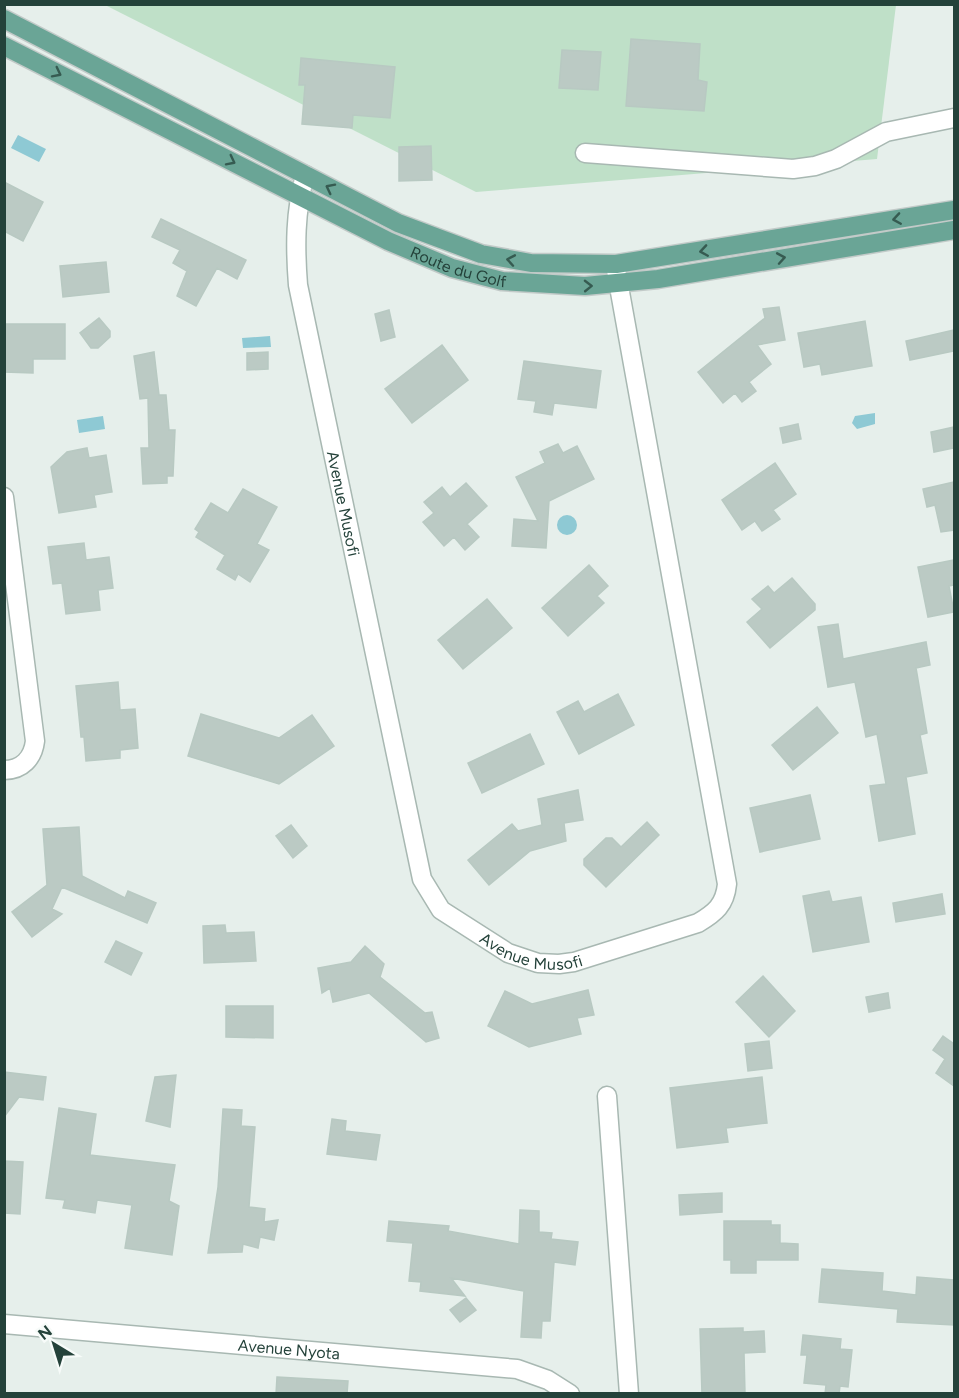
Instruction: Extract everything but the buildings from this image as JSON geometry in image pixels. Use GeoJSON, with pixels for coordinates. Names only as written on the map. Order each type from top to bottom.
{"type":"FeatureCollection","features":[{"type":"Feature","properties":{"kind":"main road"},"geometry":{"type":"LineString","coordinates":[[4,19],[399,223],[481,254],[531,263],[616,264],[954,210]]}},
{"type":"Feature","properties":{"kind":"main road","name":"Route du Golf"},"geometry":{"type":"LineString","coordinates":[[4,46],[388,241],[452,268],[525,284],[618,285],[954,230]]}},
{"type":"Feature","properties":{"kind":"street"},"geometry":{"type":"LineString","coordinates":[[585,153],[793,169],[815,166],[836,159],[886,132],[954,118]]}},
{"type":"Feature","properties":{"kind":"street","name":"Avenue Musofi"},"geometry":{"type":"LineString","coordinates":[[306,175],[300,196],[295,239],[298,285],[422,879],[441,910],[508,952],[538,963],[574,962],[698,923],[715,913],[724,903],[726,895],[727,884],[616,264]]}},
{"type":"Feature","properties":{"kind":"street"},"geometry":{"type":"LineString","coordinates":[[4,497],[35,741],[31,756],[25,763],[12,770],[4,770]]}},
{"type":"Feature","properties":{"kind":"street"},"geometry":{"type":"LineString","coordinates":[[607,1096],[629,1394]]}},
{"type":"Feature","properties":{"kind":"street","name":"Avenue Nyota"},"geometry":{"type":"LineString","coordinates":[[4,1324],[517,1369],[548,1380],[570,1394]]}},
{"type":"Feature","properties":{"kind":"green space"},"geometry":{"type":"Polygon","coordinates":[[[105,5],[896,5],[877,159],[476,192],[105,5]]]}},
{"type":"Feature","properties":{"kind":"water"},"geometry":{"type":"Polygon","coordinates":[[[18,135],[46,149],[39,162],[11,148],[18,135]]]}},
{"type":"Feature","properties":{"kind":"water"},"geometry":{"type":"Polygon","coordinates":[[[270,336],[271,347],[243,348],[242,338],[270,336]]]}},
{"type":"Feature","properties":{"kind":"water"},"geometry":{"type":"Polygon","coordinates":[[[875,413],[875,424],[857,429],[852,423],[855,416],[875,413]]]}},
{"type":"Feature","properties":{"kind":"water"},"geometry":{"type":"Polygon","coordinates":[[[103,416],[105,429],[79,433],[77,420],[103,416]]]}},
{"type":"Feature","properties":{"kind":"water"},"geometry":{"type":"Polygon","coordinates":[[[563,515],[571,515],[577,521],[577,529],[571,535],[563,535],[557,529],[557,521],[563,515]]]}}]}
